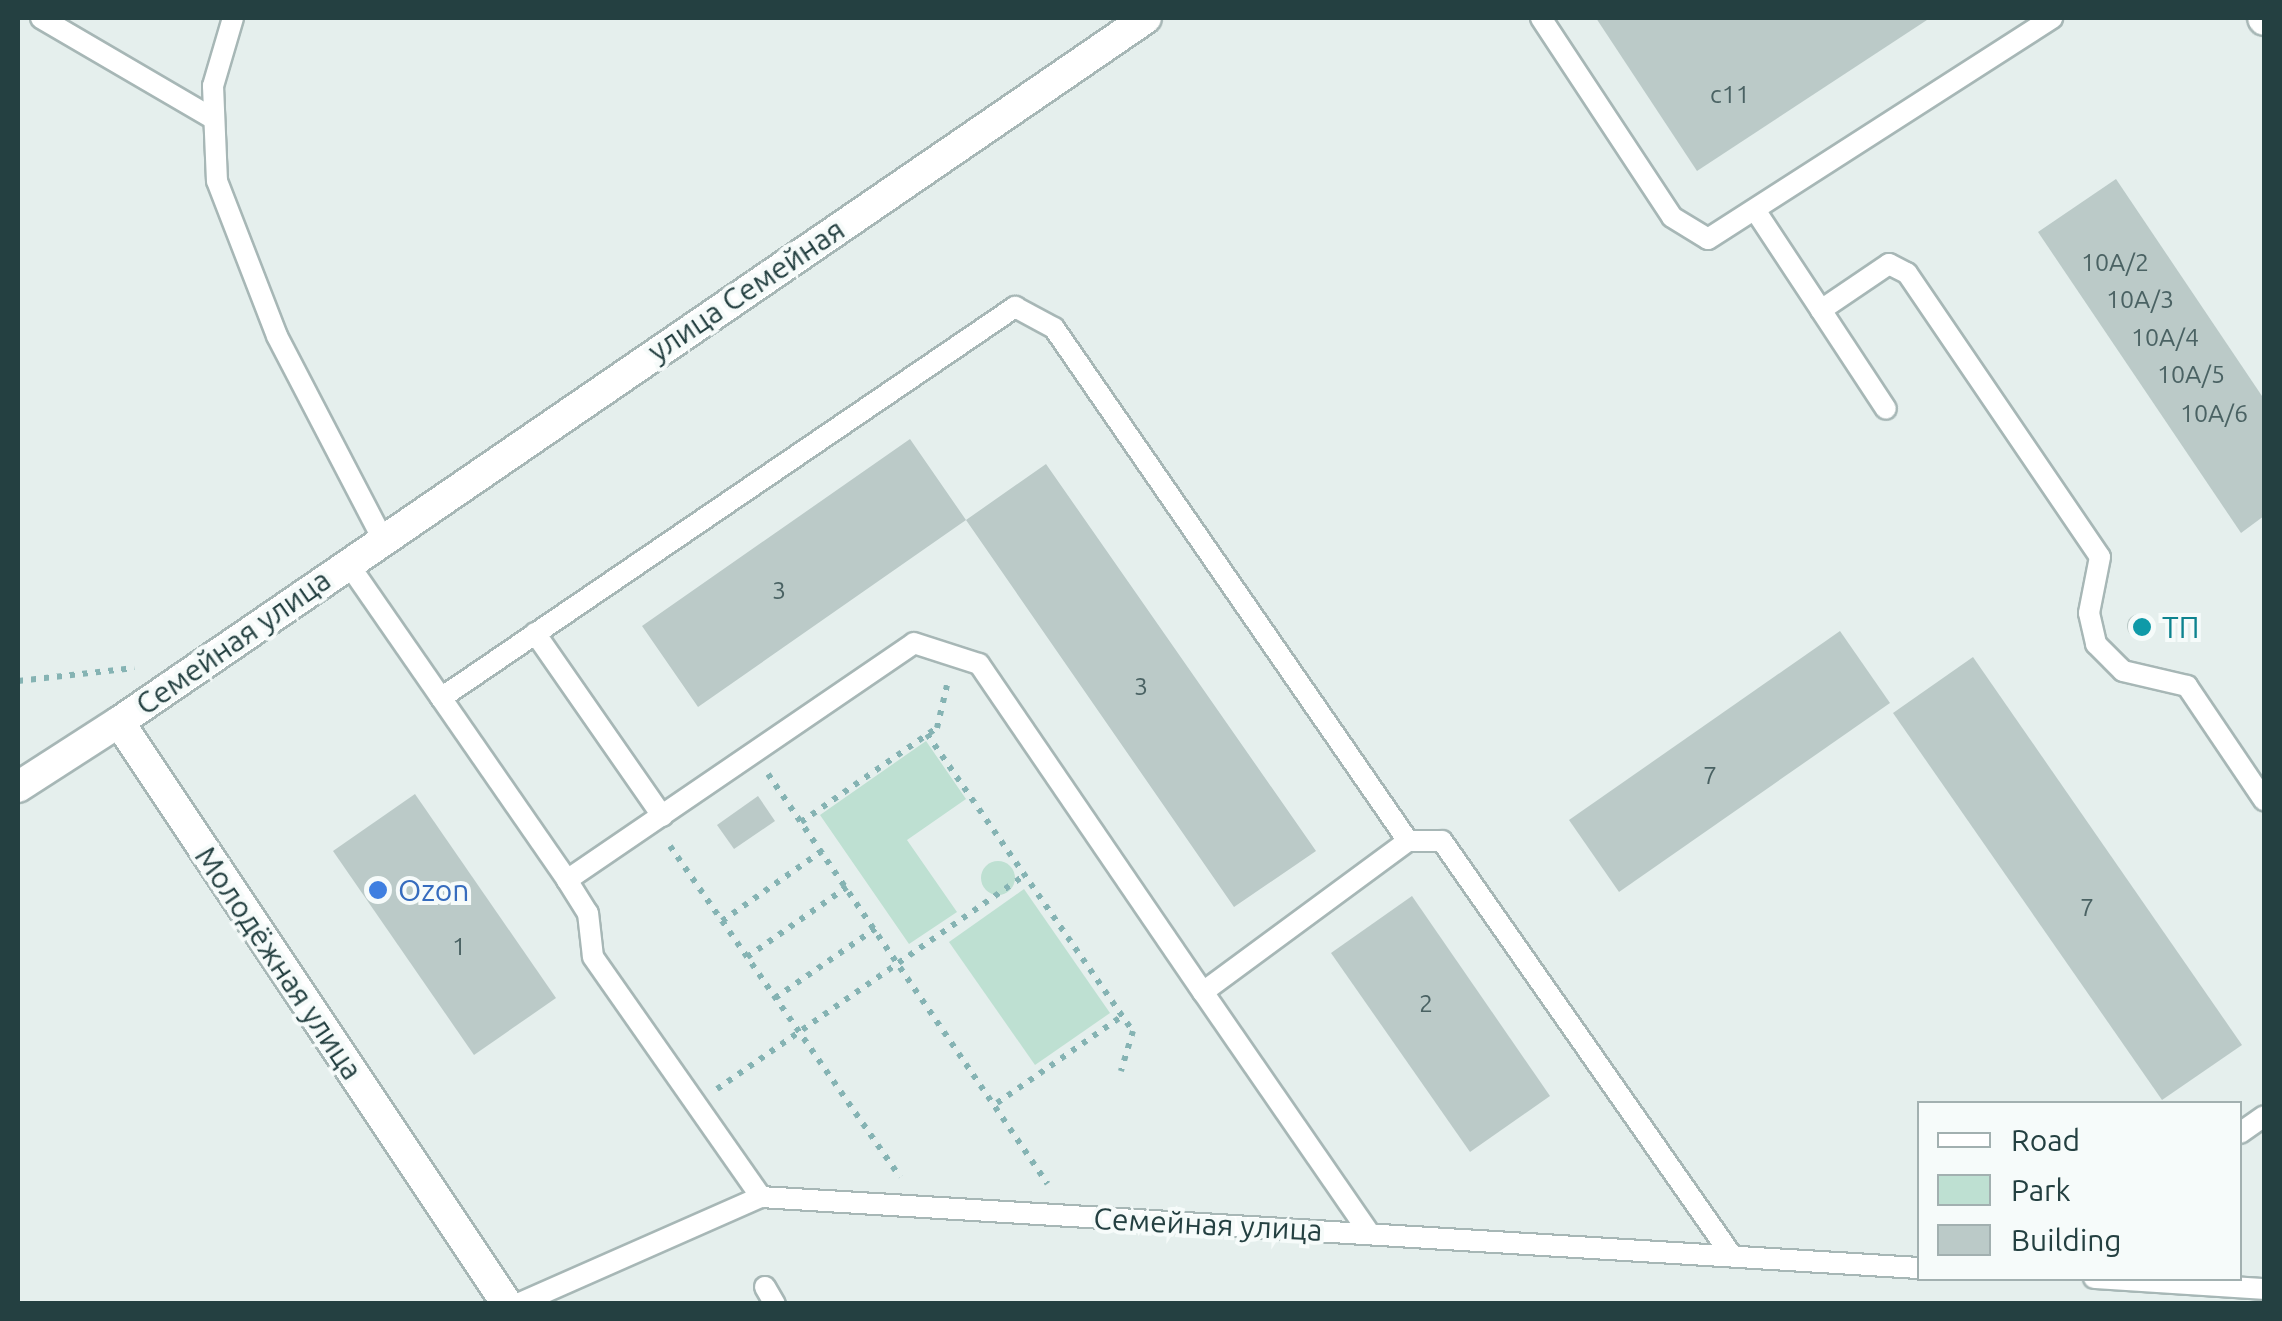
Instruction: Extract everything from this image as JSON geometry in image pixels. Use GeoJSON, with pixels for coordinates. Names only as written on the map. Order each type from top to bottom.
{"type":"FeatureCollection","features":[{"type":"Feature","properties":{"kind":"street","name":"улица Семейная"},"geometry":{"type":"LineString","coordinates":[[347,562],[1146,18]]}},
{"type":"Feature","properties":{"kind":"street","name":"Семейная улица"},"geometry":{"type":"LineString","coordinates":[[118,722],[347,562]]}},
{"type":"Feature","properties":{"kind":"street"},"geometry":{"type":"LineString","coordinates":[[18,787],[118,722]]}},
{"type":"Feature","properties":{"kind":"street","name":"Молодёжная улица"},"geometry":{"type":"LineString","coordinates":[[118,722],[507,1304]]}},
{"type":"Feature","properties":{"kind":"lane"},"geometry":{"type":"LineString","coordinates":[[41,18],[212,118]]}},
{"type":"Feature","properties":{"kind":"lane"},"geometry":{"type":"LineString","coordinates":[[232,18],[212,118],[218,181],[277,336],[382,538]]}},
{"type":"Feature","properties":{"kind":"lane"},"geometry":{"type":"LineString","coordinates":[[1540,18],[1686,230],[1708,239],[1756,213],[2039,21]]}},
{"type":"Feature","properties":{"kind":"lane"},"geometry":{"type":"LineString","coordinates":[[1756,213],[1886,409]]}},
{"type":"Feature","properties":{"kind":"lane"},"geometry":{"type":"LineString","coordinates":[[1821,310],[1889,264],[1907,273],[2100,557],[2090,613],[2096,644],[2122,671],[2187,686],[2264,800]]}},
{"type":"Feature","properties":{"kind":"lane"},"geometry":{"type":"LineString","coordinates":[[441,698],[1015,306],[1054,328],[1408,841],[1449,848],[1732,1256]]}},
{"type":"Feature","properties":{"kind":"lane"},"geometry":{"type":"LineString","coordinates":[[347,562],[568,880],[588,913],[594,957],[761,1198]]}},
{"type":"Feature","properties":{"kind":"lane"},"geometry":{"type":"LineString","coordinates":[[534,633],[657,818]]}},
{"type":"Feature","properties":{"kind":"lane"},"geometry":{"type":"LineString","coordinates":[[568,880],[914,643],[955,649],[979,664],[1368,1234]]}},
{"type":"Feature","properties":{"kind":"lane"},"geometry":{"type":"LineString","coordinates":[[1203,992],[1408,841]]}},
{"type":"Feature","properties":{"kind":"lane"},"geometry":{"type":"LineString","coordinates":[[2242,1132],[2264,1116]]}},
{"type":"Feature","properties":{"kind":"lane","name":"Семейная улица"},"geometry":{"type":"LineString","coordinates":[[518,1304],[761,1198],[1917,1268]]}},
{"type":"Feature","properties":{"kind":"lane"},"geometry":{"type":"LineString","coordinates":[[2159,1281],[2264,1289]]}},
{"type":"Feature","properties":{"kind":"path"},"geometry":{"type":"LineString","coordinates":[[802,822],[937,728],[955,649]]}},
{"type":"Feature","properties":{"kind":"path"},"geometry":{"type":"LineString","coordinates":[[18,681],[148,666]]}},
{"type":"Feature","properties":{"kind":"path"},"geometry":{"type":"LineString","coordinates":[[927,734],[1133,1031],[1121,1071]]}},
{"type":"Feature","properties":{"kind":"path"},"geometry":{"type":"LineString","coordinates":[[754,753],[1048,1176],[1051,1215]]}},
{"type":"Feature","properties":{"kind":"path"},"geometry":{"type":"LineString","coordinates":[[657,818],[722,921],[920,1207]]}},
{"type":"Feature","properties":{"kind":"path"},"geometry":{"type":"LineString","coordinates":[[722,921],[822,852]]}},
{"type":"Feature","properties":{"kind":"path"},"geometry":{"type":"LineString","coordinates":[[696,1104],[1025,876]]}},
{"type":"Feature","properties":{"kind":"path"},"geometry":{"type":"LineString","coordinates":[[747,957],[847,888]]}},
{"type":"Feature","properties":{"kind":"path"},"geometry":{"type":"LineString","coordinates":[[775,998],[876,928]]}},
{"type":"Feature","properties":{"kind":"path"},"geometry":{"type":"LineString","coordinates":[[997,1104],[1122,1016]]}},
{"type":"Feature","properties":{"kind":"green space"},"geometry":{"type":"Polygon","coordinates":[[[926,741],[966,799],[907,840],[957,912],[909,944],[820,815],[926,741]]]}},
{"type":"Feature","properties":{"kind":"green space"},"geometry":{"type":"Polygon","coordinates":[[[998,861],[1010,866],[1015,878],[1010,890],[998,895],[986,890],[981,878],[986,866],[998,861]]]}},
{"type":"Feature","properties":{"kind":"green space"},"geometry":{"type":"Polygon","coordinates":[[[1024,889],[1110,1013],[1035,1065],[949,942],[1024,889]]]}},
{"type":"Feature","properties":{"kind":"building"},"geometry":{"type":"Polygon","coordinates":[[[1596,18],[1930,18],[1697,171],[1596,18]]]}},
{"type":"Feature","properties":{"kind":"building"},"geometry":{"type":"Polygon","coordinates":[[[2116,179],[2264,399],[2264,516],[2241,533],[2038,232],[2116,179]]]}},
{"type":"Feature","properties":{"kind":"building"},"geometry":{"type":"Polygon","coordinates":[[[910,439],[966,520],[698,707],[642,626],[910,439]]]}},
{"type":"Feature","properties":{"kind":"building"},"geometry":{"type":"Polygon","coordinates":[[[1046,464],[1316,851],[1234,907],[966,520],[1046,464]]]}},
{"type":"Feature","properties":{"kind":"building","name":"ТП"},"geometry":{"type":"Polygon","coordinates":[[[2139,614],[2148,617],[2148,635],[2139,638],[2130,635],[2127,626],[2130,617],[2139,614]]]}},
{"type":"Feature","properties":{"kind":"building"},"geometry":{"type":"Polygon","coordinates":[[[1840,631],[1890,703],[1619,892],[1569,820],[1840,631]]]}},
{"type":"Feature","properties":{"kind":"building"},"geometry":{"type":"Polygon","coordinates":[[[1973,657],[2242,1045],[2162,1100],[1893,713],[1973,657]]]}},
{"type":"Feature","properties":{"kind":"building"},"geometry":{"type":"Polygon","coordinates":[[[415,794],[556,998],[474,1055],[333,851],[415,794]]]}},
{"type":"Feature","properties":{"kind":"building"},"geometry":{"type":"Polygon","coordinates":[[[758,796],[775,821],[734,849],[717,825],[758,796]]]}},
{"type":"Feature","properties":{"kind":"building"},"geometry":{"type":"Polygon","coordinates":[[[1412,896],[1550,1096],[1470,1152],[1331,953],[1412,896]]]}},
{"type":"Feature","properties":{"kind":"place","name":"ТП"},"geometry":{"type":"Point","coordinates":[2142,627]}},
{"type":"Feature","properties":{"kind":"place","name":"Ozon"},"geometry":{"type":"Point","coordinates":[378,890]}}]}
